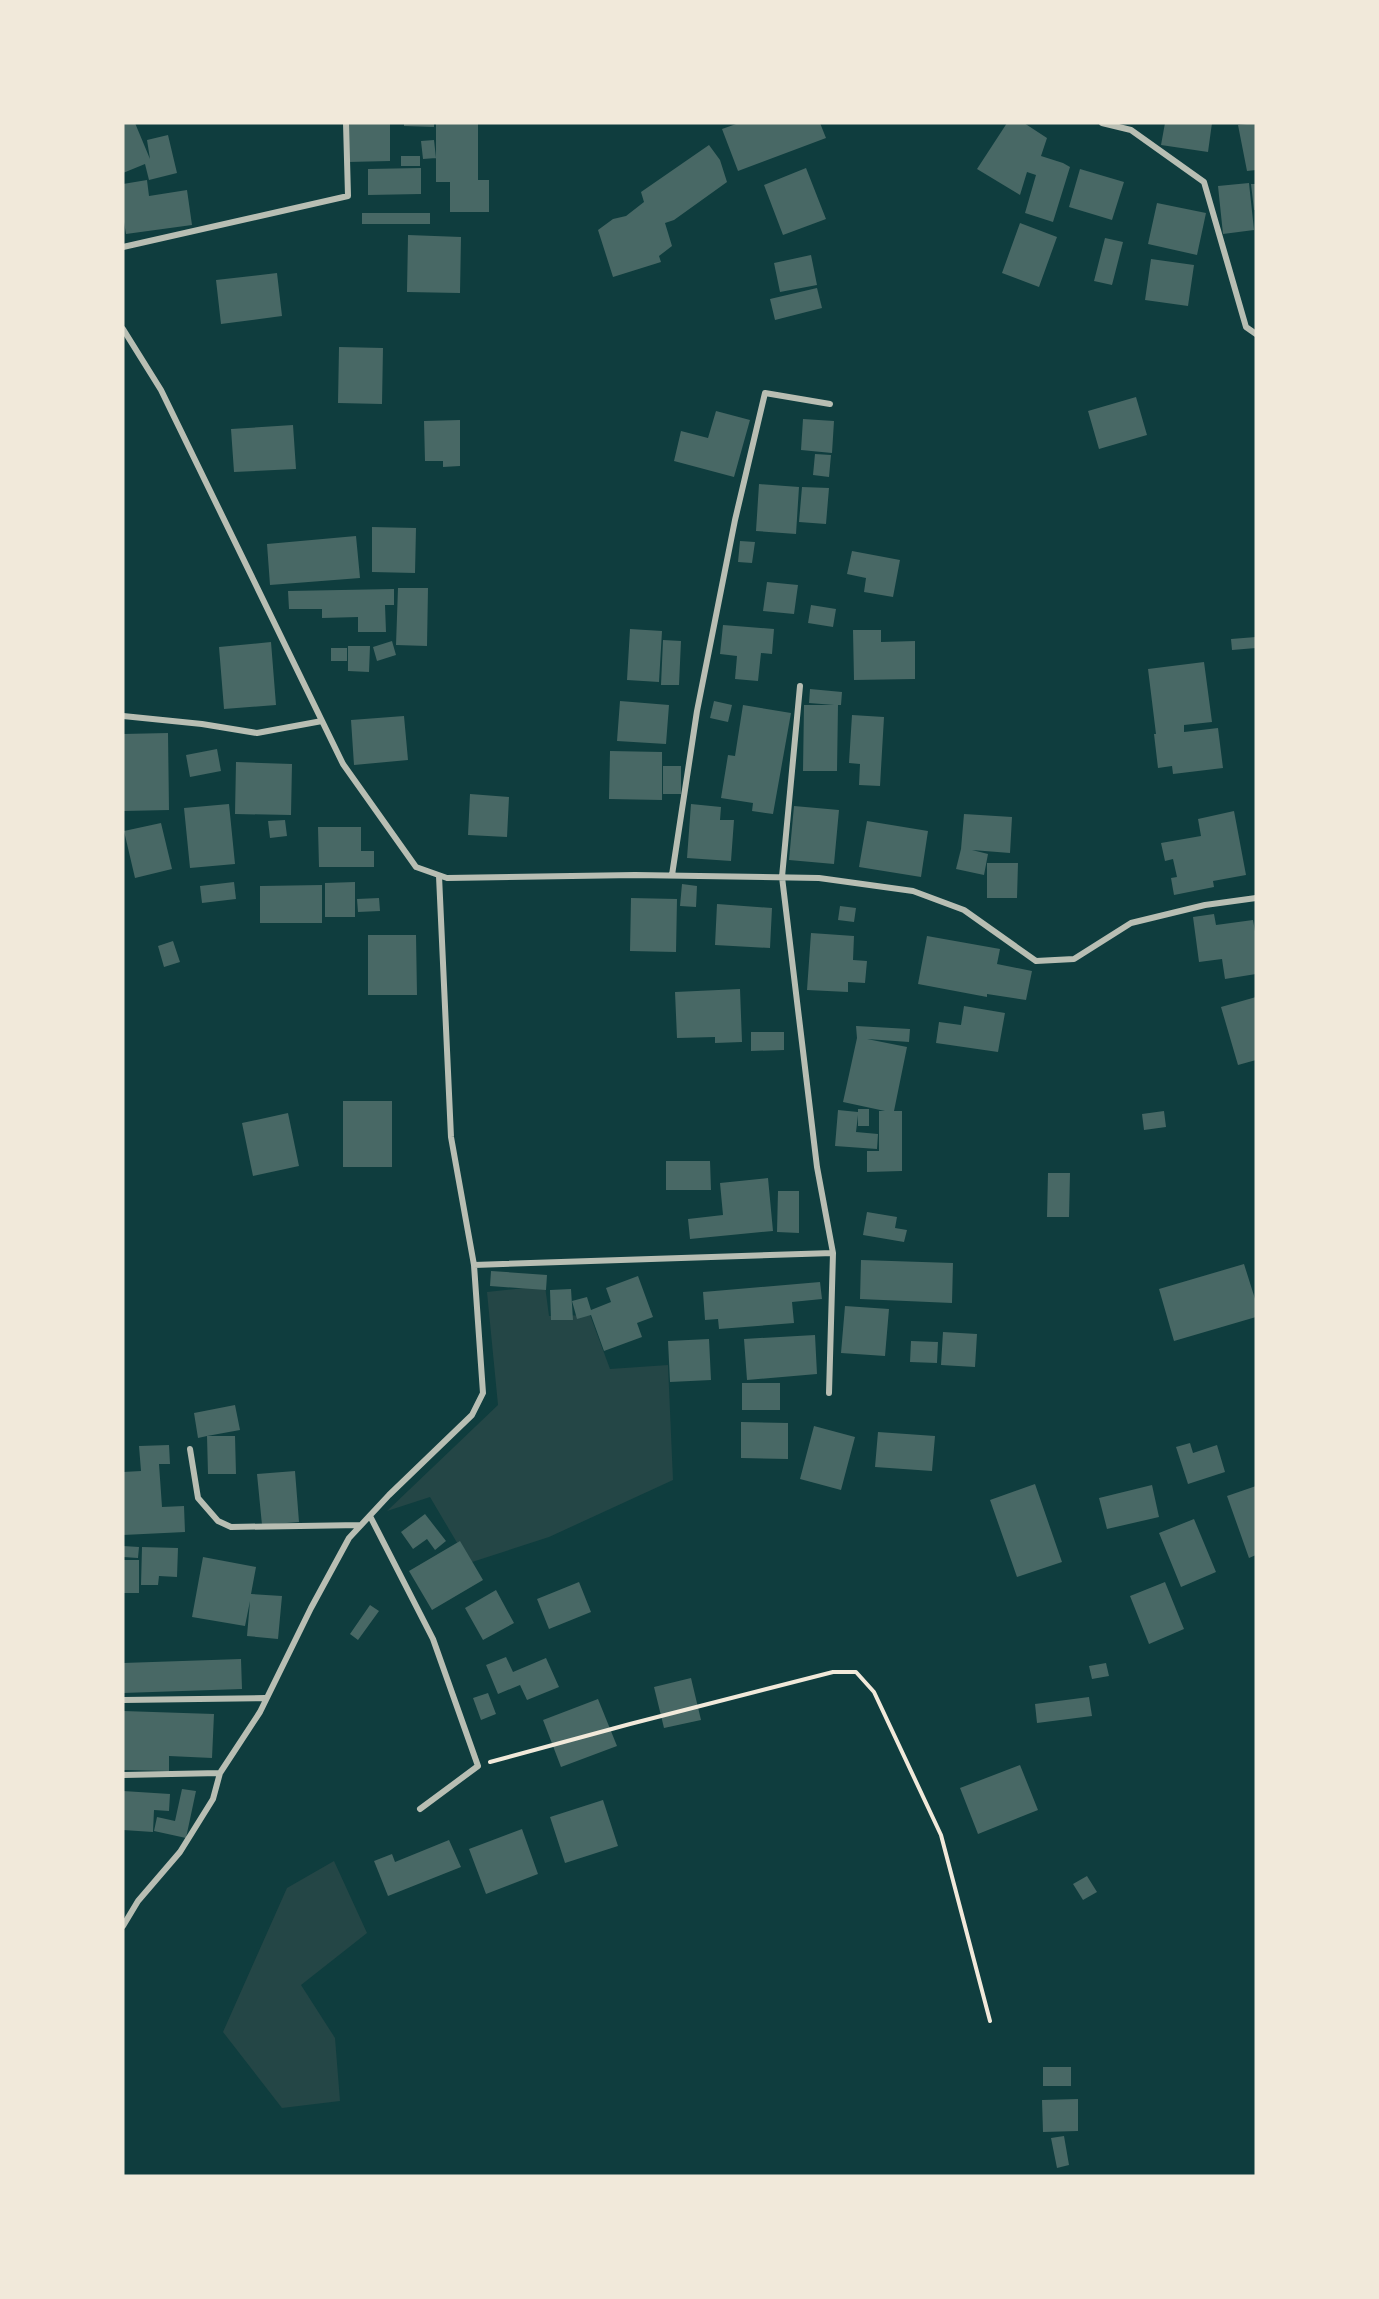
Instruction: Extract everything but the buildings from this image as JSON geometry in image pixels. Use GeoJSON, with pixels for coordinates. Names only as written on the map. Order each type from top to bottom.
{"type":"FeatureCollection","features":[{"type":"Feature","properties":{"kind":"street"},"geometry":{"type":"LineString","coordinates":[[123,247],[348,196],[346,123]]}},
{"type":"Feature","properties":{"kind":"street"},"geometry":{"type":"LineString","coordinates":[[1102,123],[1131,130],[1204,182],[1246,327],[1256,334]]}},
{"type":"Feature","properties":{"kind":"street"},"geometry":{"type":"LineString","coordinates":[[123,329],[161,390],[343,764],[416,867],[447,878],[672,875],[819,878],[913,891],[964,910],[1036,961],[1074,959],[1131,923],[1205,905],[1256,898]]}},
{"type":"Feature","properties":{"kind":"street"},"geometry":{"type":"LineString","coordinates":[[672,875],[701,689],[735,520],[765,393],[830,404]]}},
{"type":"Feature","properties":{"kind":"street"},"geometry":{"type":"LineString","coordinates":[[800,686],[782,877],[817,1167],[833,1253],[829,1393]]}},
{"type":"Feature","properties":{"kind":"street"},"geometry":{"type":"LineString","coordinates":[[123,716],[202,724],[257,733],[322,721]]}},
{"type":"Feature","properties":{"kind":"street"},"geometry":{"type":"LineString","coordinates":[[123,1926],[138,1901],[180,1852],[213,1799],[220,1773],[260,1712],[265,1698],[350,1538],[472,1415],[483,1393],[474,1265],[451,1137],[439,876]]}},
{"type":"Feature","properties":{"kind":"street"},"geometry":{"type":"LineString","coordinates":[[474,1265],[833,1253]]}},
{"type":"Feature","properties":{"kind":"street"},"geometry":{"type":"LineString","coordinates":[[190,1449],[198,1498],[218,1521],[231,1527],[361,1526]]}},
{"type":"Feature","properties":{"kind":"street"},"geometry":{"type":"LineString","coordinates":[[370,1516],[433,1639],[478,1766],[420,1809]]}},
{"type":"Feature","properties":{"kind":"street"},"geometry":{"type":"LineString","coordinates":[[123,1700],[265,1698]]}},
{"type":"Feature","properties":{"kind":"street"},"geometry":{"type":"LineString","coordinates":[[123,1775],[220,1773]]}},
{"type":"Feature","properties":{"kind":"path"},"geometry":{"type":"LineString","coordinates":[[478,1766],[822,1674],[856,1672],[874,1692],[940,1835],[990,2021]]}},
{"type":"Feature","properties":{"kind":"shaded area"},"geometry":{"type":"Polygon","coordinates":[[[545,1286],[549,1316],[590,1315],[610,1369],[668,1365],[673,1480],[549,1537],[469,1563],[430,1497],[387,1511],[498,1405],[487,1292],[545,1286]]]}},
{"type":"Feature","properties":{"kind":"shaded area"},"geometry":{"type":"Polygon","coordinates":[[[334,1861],[367,1933],[301,1985],[335,2038],[340,2101],[282,2108],[223,2032],[287,1888],[334,1861]]]}}]}
